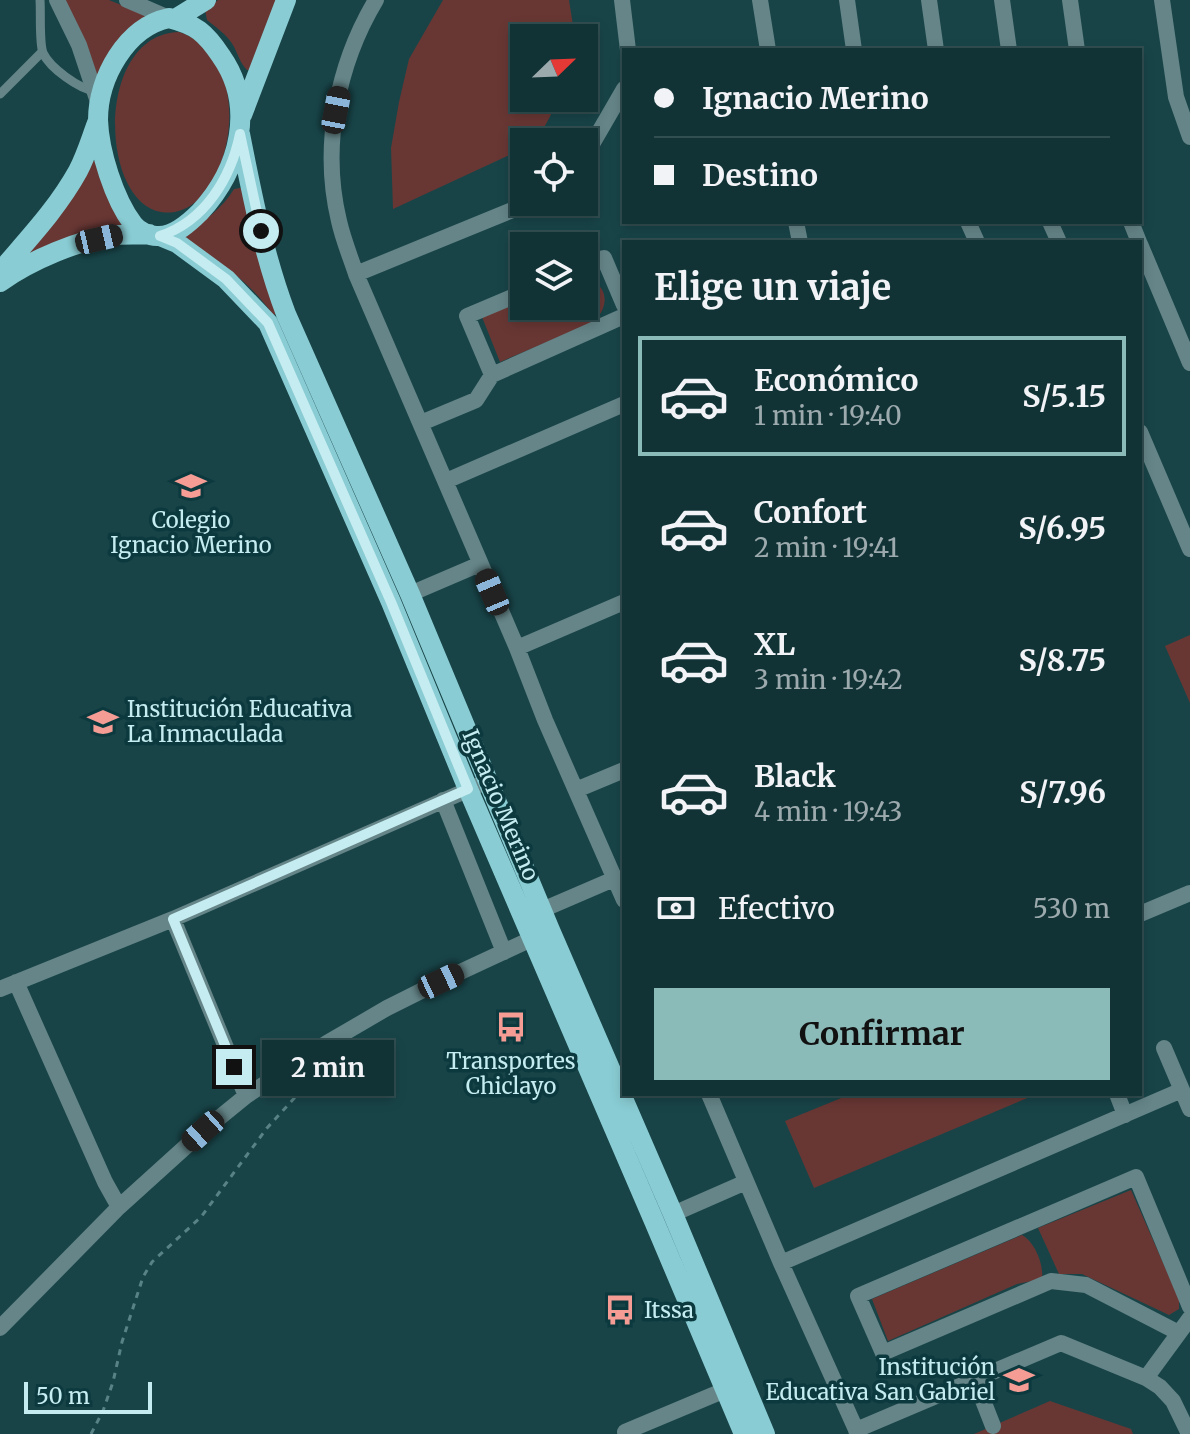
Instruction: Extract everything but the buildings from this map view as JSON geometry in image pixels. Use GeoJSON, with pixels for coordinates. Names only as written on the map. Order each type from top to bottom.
{"type":"FeatureCollection","features":[{"type":"Feature","properties":{"kind":"main road"},"geometry":{"type":"LineString","coordinates":[[0,272],[35,233],[79,168],[97,105],[126,43],[151,23],[172,18],[206,0]]}},
{"type":"Feature","properties":{"kind":"main road"},"geometry":{"type":"LineString","coordinates":[[0,282],[26,266],[84,243],[115,235],[175,232],[190,222],[217,192],[228,174],[236,152],[240,126],[286,0]]}},
{"type":"Feature","properties":{"kind":"main road"},"geometry":{"type":"LineString","coordinates":[[172,18],[186,21],[212,43],[236,87],[240,126],[276,289],[410,594],[542,910],[541,935],[673,1214],[765,1434]]}},
{"type":"Feature","properties":{"kind":"main road"},"geometry":{"type":"LineString","coordinates":[[97,105],[100,143],[113,185],[132,223],[139,230],[154,235]]}},
{"type":"Feature","properties":{"kind":"main road","name":"Ignacio Merino"},"geometry":{"type":"LineString","coordinates":[[154,235],[177,243],[226,279],[268,323],[391,602],[468,789],[541,935],[654,1221],[744,1434]]}},
{"type":"Feature","properties":{"kind":"street"},"geometry":{"type":"LineString","coordinates":[[57,0],[69,21],[97,105]]}},
{"type":"Feature","properties":{"kind":"street"},"geometry":{"type":"LineString","coordinates":[[127,0],[172,18]]}},
{"type":"Feature","properties":{"kind":"street"},"geometry":{"type":"LineString","coordinates":[[376,0],[343,71],[332,147],[338,219],[356,274],[622,896]]}},
{"type":"Feature","properties":{"kind":"street"},"geometry":{"type":"LineString","coordinates":[[622,0],[628,48]]}},
{"type":"Feature","properties":{"kind":"street"},"geometry":{"type":"LineString","coordinates":[[760,0],[768,48]]}},
{"type":"Feature","properties":{"kind":"street"},"geometry":{"type":"LineString","coordinates":[[847,0],[854,48]]}},
{"type":"Feature","properties":{"kind":"street"},"geometry":{"type":"LineString","coordinates":[[929,0],[936,48]]}},
{"type":"Feature","properties":{"kind":"street"},"geometry":{"type":"LineString","coordinates":[[1002,0],[1009,48]]}},
{"type":"Feature","properties":{"kind":"street"},"geometry":{"type":"LineString","coordinates":[[1070,0],[1077,48]]}},
{"type":"Feature","properties":{"kind":"street"},"geometry":{"type":"LineString","coordinates":[[1162,0],[1176,97],[1190,137]]}},
{"type":"Feature","properties":{"kind":"street"},"geometry":{"type":"LineString","coordinates":[[598,134],[622,92]]}},
{"type":"Feature","properties":{"kind":"street"},"geometry":{"type":"LineString","coordinates":[[356,274],[510,211]]}},
{"type":"Feature","properties":{"kind":"street"},"geometry":{"type":"LineString","coordinates":[[1142,248],[1190,363]]}},
{"type":"Feature","properties":{"kind":"street"},"geometry":{"type":"LineString","coordinates":[[598,260],[604,258],[622,300]]}},
{"type":"Feature","properties":{"kind":"street"},"geometry":{"type":"LineString","coordinates":[[492,375],[467,316],[510,298]]}},
{"type":"Feature","properties":{"kind":"street"},"geometry":{"type":"LineString","coordinates":[[421,423],[476,400],[492,375],[622,317]]}},
{"type":"Feature","properties":{"kind":"street"},"geometry":{"type":"LineString","coordinates":[[446,481],[622,405]]}},
{"type":"Feature","properties":{"kind":"street"},"geometry":{"type":"LineString","coordinates":[[1142,437],[1190,549]]}},
{"type":"Feature","properties":{"kind":"street"},"geometry":{"type":"LineString","coordinates":[[410,594],[480,564]]}},
{"type":"Feature","properties":{"kind":"street"},"geometry":{"type":"LineString","coordinates":[[517,648],[622,603]]}},
{"type":"Feature","properties":{"kind":"street"},"geometry":{"type":"LineString","coordinates":[[576,790],[622,771]]}},
{"type":"Feature","properties":{"kind":"street"},"geometry":{"type":"LineString","coordinates":[[119,1207],[8,985],[173,919],[488,781]]}},
{"type":"Feature","properties":{"kind":"street"},"geometry":{"type":"LineString","coordinates":[[443,800],[504,952]]}},
{"type":"Feature","properties":{"kind":"street"},"geometry":{"type":"LineString","coordinates":[[542,910],[614,879]]}},
{"type":"Feature","properties":{"kind":"street"},"geometry":{"type":"LineString","coordinates":[[1142,913],[1190,893]]}},
{"type":"Feature","properties":{"kind":"street"},"geometry":{"type":"LineString","coordinates":[[173,919],[246,1096]]}},
{"type":"Feature","properties":{"kind":"street"},"geometry":{"type":"LineString","coordinates":[[0,1328],[119,1207],[246,1096],[387,1008],[541,935]]}},
{"type":"Feature","properties":{"kind":"street"},"geometry":{"type":"LineString","coordinates":[[1164,1048],[1190,1109]]}},
{"type":"Feature","properties":{"kind":"street"},"geometry":{"type":"LineString","coordinates":[[781,1263],[1182,1090]]}},
{"type":"Feature","properties":{"kind":"street"},"geometry":{"type":"LineString","coordinates":[[713,1096],[746,1182],[857,1432],[1061,1343],[1146,1378],[1160,1387],[1173,1401],[1189,1434]]}},
{"type":"Feature","properties":{"kind":"street"},"geometry":{"type":"LineString","coordinates":[[1118,1096],[1125,1115]]}},
{"type":"Feature","properties":{"kind":"street"},"geometry":{"type":"LineString","coordinates":[[1179,1333],[1086,1285],[1051,1281],[883,1353],[858,1296],[1136,1177],[1190,1307]]}},
{"type":"Feature","properties":{"kind":"street"},"geometry":{"type":"LineString","coordinates":[[673,1214],[746,1182]]}},
{"type":"Feature","properties":{"kind":"street"},"geometry":{"type":"LineString","coordinates":[[1146,1378],[1190,1318]]}},
{"type":"Feature","properties":{"kind":"street"},"geometry":{"type":"LineString","coordinates":[[975,1380],[993,1426]]}},
{"type":"Feature","properties":{"kind":"street"},"geometry":{"type":"LineString","coordinates":[[625,1432],[725,1390]]}},
{"type":"Feature","properties":{"kind":"lane"},"geometry":{"type":"LineString","coordinates":[[40,0],[42,52],[70,80],[86,90],[97,105]]}},
{"type":"Feature","properties":{"kind":"lane"},"geometry":{"type":"LineString","coordinates":[[0,94],[42,52]]}},
{"type":"Feature","properties":{"kind":"path"},"geometry":{"type":"LineString","coordinates":[[91,1434],[113,1382],[135,1299],[152,1262],[201,1217],[267,1128],[338,1055]]}},
{"type":"Feature","properties":{"kind":"shaded area"},"geometry":{"type":"Polygon","coordinates":[[[62,0],[109,0],[148,16],[97,83],[62,0]]]}},
{"type":"Feature","properties":{"kind":"shaded area"},"geometry":{"type":"Polygon","coordinates":[[[218,0],[276,0],[252,70],[247,70],[230,41],[207,20],[205,10],[218,0]]]}},
{"type":"Feature","properties":{"kind":"shaded area"},"geometry":{"type":"Polygon","coordinates":[[[443,0],[569,0],[573,24],[510,24],[510,112],[552,112],[543,128],[510,128],[510,155],[393,209],[391,148],[409,59],[443,0]]]}},
{"type":"Feature","properties":{"kind":"shaded area"},"geometry":{"type":"Polygon","coordinates":[[[179,32],[205,48],[222,73],[229,104],[228,136],[219,167],[205,193],[185,209],[161,212],[141,201],[126,180],[117,151],[115,119],[120,87],[132,60],[152,40],[179,32]]]}},
{"type":"Feature","properties":{"kind":"shaded area"},"geometry":{"type":"Polygon","coordinates":[[[91,161],[95,161],[122,223],[120,227],[29,254],[26,249],[91,161]]]}},
{"type":"Feature","properties":{"kind":"shaded area"},"geometry":{"type":"Polygon","coordinates":[[[234,189],[245,189],[279,313],[273,315],[244,282],[184,239],[185,234],[218,209],[234,189]]]}},
{"type":"Feature","properties":{"kind":"shaded area"},"geometry":{"type":"Polygon","coordinates":[[[598,285],[605,298],[598,316],[598,285]]]}},
{"type":"Feature","properties":{"kind":"shaded area"},"geometry":{"type":"Polygon","coordinates":[[[510,306],[510,320],[595,320],[500,362],[482,317],[510,306]]]}},
{"type":"Feature","properties":{"kind":"shaded area"},"geometry":{"type":"Polygon","coordinates":[[[1190,635],[1190,703],[1165,646],[1190,635]]]}},
{"type":"Feature","properties":{"kind":"shaded area"},"geometry":{"type":"Polygon","coordinates":[[[846,1096],[1032,1096],[814,1188],[785,1121],[846,1096]]]}},
{"type":"Feature","properties":{"kind":"shaded area"},"geometry":{"type":"Polygon","coordinates":[[[1131,1190],[1179,1299],[1179,1309],[1169,1315],[1082,1274],[1059,1274],[1038,1228],[1131,1190]]]}},
{"type":"Feature","properties":{"kind":"shaded area"},"geometry":{"type":"Polygon","coordinates":[[[1022,1235],[1038,1254],[1042,1279],[1017,1284],[888,1341],[872,1299],[1022,1235]]]}},
{"type":"Feature","properties":{"kind":"shaded area"},"geometry":{"type":"Polygon","coordinates":[[[1050,1401],[1131,1429],[1133,1434],[974,1434],[1050,1401]]]}},
{"type":"Feature","properties":{"kind":"place","name":"Colegio Ignacio Merino"},"geometry":{"type":"Point","coordinates":[191,486]}},
{"type":"Feature","properties":{"kind":"place","name":"Institución Educativa La Inmaculada"},"geometry":{"type":"Point","coordinates":[103,722]}},
{"type":"Feature","properties":{"kind":"place","name":"Transportes Chiclayo"},"geometry":{"type":"Point","coordinates":[511,1027]}},
{"type":"Feature","properties":{"kind":"place","name":"Itssa"},"geometry":{"type":"Point","coordinates":[620,1310]}},
{"type":"Feature","properties":{"kind":"place","name":"Institución Educativa San Gabriel"},"geometry":{"type":"Point","coordinates":[1019,1380]}},
{"type":"Feature","properties":{"kind":"route"},"geometry":{"type":"LineString","coordinates":[[234,1067],[173,919],[468,789],[391,602],[268,323],[226,279],[177,243],[160,236],[175,232],[190,222],[217,192],[228,174],[240,134],[261,231]]}}]}
